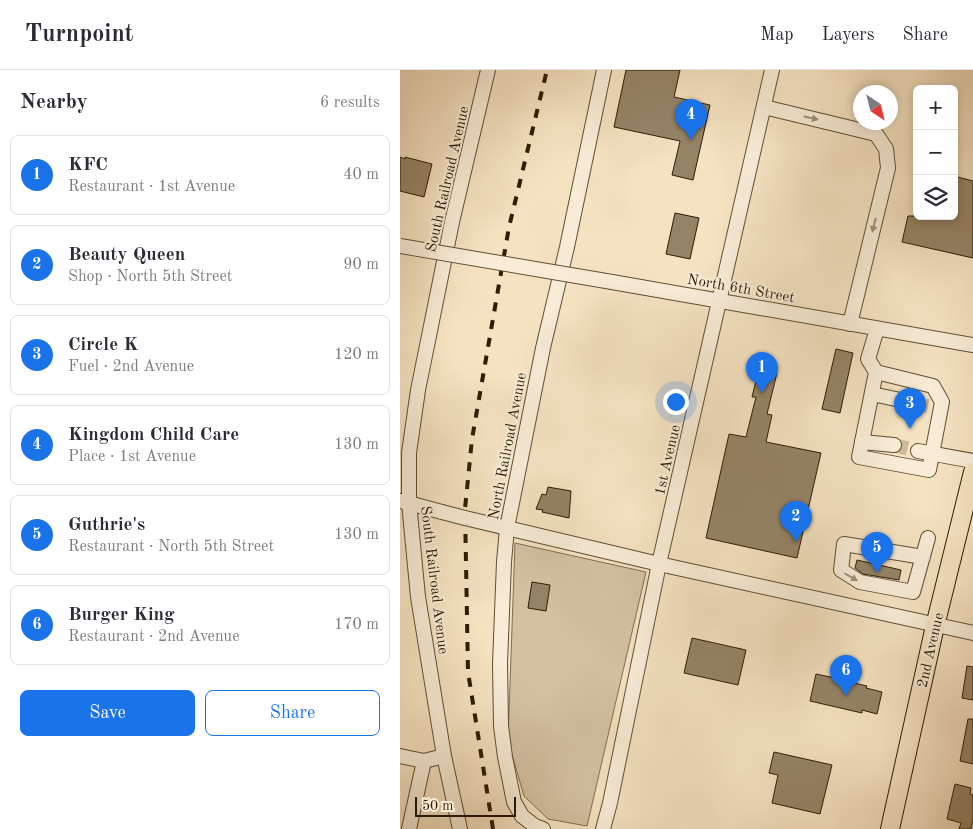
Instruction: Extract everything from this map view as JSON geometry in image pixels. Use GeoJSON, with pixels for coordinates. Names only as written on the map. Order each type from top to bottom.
{"type":"FeatureCollection","features":[{"type":"Feature","properties":{"kind":"main road","name":"2nd Avenue"},"geometry":{"type":"LineString","coordinates":[[890,829],[935,626],[973,472]]}},
{"type":"Feature","properties":{"kind":"street","name":"South Railroad Avenue"},"geometry":{"type":"LineString","coordinates":[[460,829],[444,756],[404,502],[418,390],[452,222],[488,70]]}},
{"type":"Feature","properties":{"kind":"street","name":"North Railroad Avenue"},"geometry":{"type":"LineString","coordinates":[[539,828],[522,816],[514,802],[501,726],[504,562],[502,527],[567,247],[604,70]]}},
{"type":"Feature","properties":{"kind":"street","name":"1st Avenue"},"geometry":{"type":"LineString","coordinates":[[603,829],[659,564],[772,70]]}},
{"type":"Feature","properties":{"kind":"street"},"geometry":{"type":"LineString","coordinates":[[764,107],[876,134],[886,148],[888,168],[850,324]]}},
{"type":"Feature","properties":{"kind":"street","name":"North 6th Street"},"geometry":{"type":"LineString","coordinates":[[400,246],[973,345]]}},
{"type":"Feature","properties":{"kind":"street"},"geometry":{"type":"LineString","coordinates":[[876,372],[933,386],[942,402],[935,407],[925,452],[929,470],[859,457],[876,372],[868,358],[877,328]]}},
{"type":"Feature","properties":{"kind":"street"},"geometry":{"type":"LineString","coordinates":[[872,394],[905,401]]}},
{"type":"Feature","properties":{"kind":"street"},"geometry":{"type":"LineString","coordinates":[[862,442],[894,445]]}},
{"type":"Feature","properties":{"kind":"street"},"geometry":{"type":"LineString","coordinates":[[925,452],[973,461]]}},
{"type":"Feature","properties":{"kind":"street"},"geometry":{"type":"LineString","coordinates":[[404,502],[659,564],[973,634]]}},
{"type":"Feature","properties":{"kind":"street"},"geometry":{"type":"LineString","coordinates":[[922,557],[844,544],[841,570],[860,582],[913,592],[928,538]]}},
{"type":"Feature","properties":{"kind":"street"},"geometry":{"type":"LineString","coordinates":[[400,756],[424,761],[444,756]]}},
{"type":"Feature","properties":{"kind":"street"},"geometry":{"type":"LineString","coordinates":[[409,829],[424,761]]}},
{"type":"Feature","properties":{"kind":"shaded area"},"geometry":{"type":"Polygon","coordinates":[[[515,543],[646,572],[587,826],[548,819],[524,796],[508,741],[515,543]]]}},
{"type":"Feature","properties":{"kind":"building"},"geometry":{"type":"Polygon","coordinates":[[[626,70],[680,70],[674,97],[710,105],[693,180],[672,175],[680,141],[614,127],[626,70]]]}},
{"type":"Feature","properties":{"kind":"building"},"geometry":{"type":"Polygon","coordinates":[[[400,157],[432,164],[424,197],[400,191],[400,157]]]}},
{"type":"Feature","properties":{"kind":"building"},"geometry":{"type":"Polygon","coordinates":[[[958,177],[973,181],[973,258],[902,242],[908,216],[913,216],[913,220],[958,220],[958,177]]]}},
{"type":"Feature","properties":{"kind":"building"},"geometry":{"type":"Polygon","coordinates":[[[675,213],[699,218],[690,259],[666,254],[675,213]]]}},
{"type":"Feature","properties":{"kind":"building"},"geometry":{"type":"Polygon","coordinates":[[[836,349],[853,353],[840,413],[822,409],[836,349]]]}},
{"type":"Feature","properties":{"kind":"building"},"geometry":{"type":"Polygon","coordinates":[[[759,368],[777,373],[767,414],[772,415],[766,442],[821,453],[797,558],[706,538],[729,434],[746,437],[756,397],[752,397],[759,368]]]}},
{"type":"Feature","properties":{"kind":"building"},"geometry":{"type":"Polygon","coordinates":[[[548,487],[571,491],[569,518],[536,509],[542,494],[546,495],[548,487]]]}},
{"type":"Feature","properties":{"kind":"building"},"geometry":{"type":"Polygon","coordinates":[[[857,560],[901,570],[899,580],[863,574],[855,568],[857,560]]]}},
{"type":"Feature","properties":{"kind":"building"},"geometry":{"type":"Polygon","coordinates":[[[532,582],[550,585],[546,611],[528,608],[532,582]]]}},
{"type":"Feature","properties":{"kind":"building"},"geometry":{"type":"Polygon","coordinates":[[[692,638],[746,650],[738,685],[684,673],[692,638]]]}},
{"type":"Feature","properties":{"kind":"building"},"geometry":{"type":"Polygon","coordinates":[[[967,666],[973,667],[973,700],[962,698],[967,666]]]}},
{"type":"Feature","properties":{"kind":"building"},"geometry":{"type":"Polygon","coordinates":[[[816,674],[854,682],[867,686],[866,688],[882,692],[877,714],[862,710],[862,713],[810,701],[816,674]]]}},
{"type":"Feature","properties":{"kind":"building"},"geometry":{"type":"Polygon","coordinates":[[[968,719],[973,719],[973,764],[960,761],[968,719]]]}},
{"type":"Feature","properties":{"kind":"building"},"geometry":{"type":"Polygon","coordinates":[[[774,752],[832,765],[820,814],[772,803],[778,775],[769,773],[774,752]]]}},
{"type":"Feature","properties":{"kind":"building"},"geometry":{"type":"Polygon","coordinates":[[[955,784],[971,788],[970,794],[973,795],[973,820],[971,829],[959,829],[961,823],[947,819],[955,784]]]}},
{"type":"Feature","properties":{"kind":"tunnel"},"geometry":{"type":"LineString","coordinates":[[905,401],[928,406]]}},
{"type":"Feature","properties":{"kind":"tunnel"},"geometry":{"type":"LineString","coordinates":[[894,445],[918,451]]}},
{"type":"Feature","properties":{"kind":"railway"},"geometry":{"type":"LineString","coordinates":[[493,829],[468,672],[465,509],[472,439],[509,227],[547,70]]}},
{"type":"Feature","properties":{"kind":"place","name":"Kingdom Child Care"},"geometry":{"type":"Point","coordinates":[691,140]}},
{"type":"Feature","properties":{"kind":"place","name":"KFC"},"geometry":{"type":"Point","coordinates":[762,393]}},
{"type":"Feature","properties":{"kind":"place","name":"Circle K"},"geometry":{"type":"Point","coordinates":[910,429]}},
{"type":"Feature","properties":{"kind":"place","name":"Beauty Queen"},"geometry":{"type":"Point","coordinates":[796,542]}},
{"type":"Feature","properties":{"kind":"place","name":"Guthrie's"},"geometry":{"type":"Point","coordinates":[877,573]}},
{"type":"Feature","properties":{"kind":"place","name":"Burger King"},"geometry":{"type":"Point","coordinates":[846,696]}}]}
